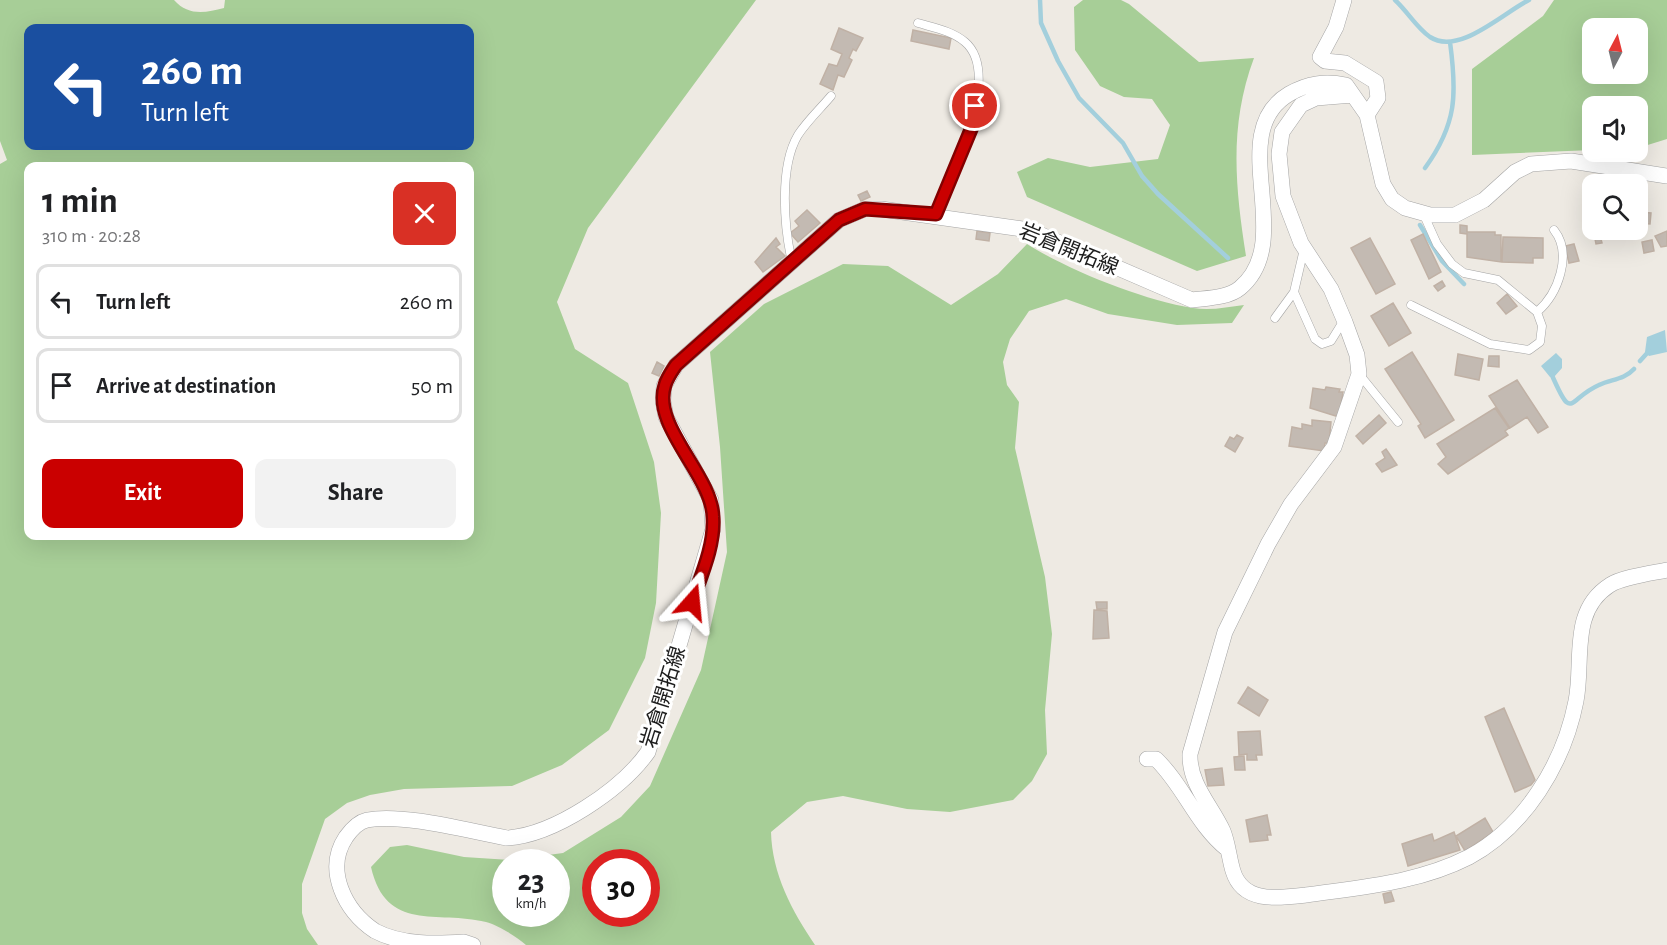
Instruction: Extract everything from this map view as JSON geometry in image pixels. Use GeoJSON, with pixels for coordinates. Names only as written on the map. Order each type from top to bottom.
{"type":"FeatureCollection","features":[{"type":"Feature","properties":{"kind":"street"},"geometry":{"type":"LineString","coordinates":[[1344,0],[1335,27],[1320,57],[1325,62],[1345,63],[1376,82],[1378,98],[1367,115]]}},
{"type":"Feature","properties":{"kind":"street","name":"岩倉開拓線"},"geometry":{"type":"LineString","coordinates":[[472,945],[464,942],[403,943],[376,931],[354,912],[343,894],[337,879],[340,846],[352,829],[364,820],[391,818],[507,838],[523,837],[541,831],[613,790],[634,772],[648,752],[712,529],[711,500],[666,417],[663,401],[664,386],[676,365],[839,220],[865,209],[936,214],[1023,228],[1192,300],[1218,297],[1240,289],[1258,266],[1264,243],[1261,127],[1274,104],[1309,85],[1328,82],[1346,85],[1367,115],[1383,184],[1392,200],[1405,208],[1423,213],[1455,215],[1484,200],[1515,172],[1531,164],[1571,161],[1667,176]]}},
{"type":"Feature","properties":{"kind":"street"},"geometry":{"type":"LineString","coordinates":[[1353,95],[1316,98],[1301,105],[1282,132],[1279,154],[1283,195],[1304,248],[1331,289],[1357,355],[1359,374],[1334,447],[1291,504],[1268,544],[1225,632],[1190,754],[1189,767],[1195,784],[1222,830],[1236,878],[1245,889],[1256,896],[1274,899],[1393,883],[1417,877],[1469,856],[1492,841],[1522,814],[1541,789],[1561,749],[1576,704],[1580,681],[1580,629],[1592,603],[1611,584],[1667,570]]}},
{"type":"Feature","properties":{"kind":"street"},"geometry":{"type":"LineString","coordinates":[[1147,759],[1156,759],[1168,770],[1212,837],[1227,849]]}},
{"type":"Feature","properties":{"kind":"lane"},"geometry":{"type":"LineString","coordinates":[[918,23],[951,32],[967,43],[976,60],[978,86],[972,127],[936,214]]}},
{"type":"Feature","properties":{"kind":"lane"},"geometry":{"type":"LineString","coordinates":[[792,262],[787,240],[785,196],[791,154],[798,135],[831,96]]}},
{"type":"Feature","properties":{"kind":"lane"},"geometry":{"type":"LineString","coordinates":[[1411,304],[1490,344],[1504,348],[1529,350],[1539,342],[1542,326],[1537,312],[1498,280],[1464,273],[1452,264],[1437,244],[1423,213]]}},
{"type":"Feature","properties":{"kind":"lane"},"geometry":{"type":"LineString","coordinates":[[1537,312],[1550,301],[1560,276],[1561,238],[1554,230]]}},
{"type":"Feature","properties":{"kind":"lane"},"geometry":{"type":"LineString","coordinates":[[1275,318],[1294,292],[1304,248]]}},
{"type":"Feature","properties":{"kind":"lane"},"geometry":{"type":"LineString","coordinates":[[1294,292],[1314,339],[1323,344],[1331,341],[1344,320]]}},
{"type":"Feature","properties":{"kind":"lane"},"geometry":{"type":"LineString","coordinates":[[1359,374],[1398,422]]}},
{"type":"Feature","properties":{"kind":"green space"},"geometry":{"type":"Polygon","coordinates":[[[0,0],[174,0],[185,9],[204,12],[224,8],[225,0],[756,0],[588,228],[557,302],[575,349],[628,383],[654,462],[661,513],[656,603],[645,658],[609,730],[562,765],[512,786],[404,789],[370,795],[347,803],[325,819],[302,884],[302,913],[307,929],[318,945],[0,945],[0,164],[7,160],[0,141],[0,0]]]}},
{"type":"Feature","properties":{"kind":"green space"},"geometry":{"type":"Polygon","coordinates":[[[1083,0],[1121,0],[1129,4],[1199,62],[1254,58],[1241,107],[1236,156],[1239,205],[1246,256],[1197,271],[1027,197],[1017,172],[1048,158],[1090,167],[1158,159],[1170,125],[1152,99],[1124,97],[1100,86],[1075,50],[1074,7],[1083,0]]]}},
{"type":"Feature","properties":{"kind":"green space"},"geometry":{"type":"Polygon","coordinates":[[[1554,0],[1667,0],[1667,139],[1648,145],[1648,96],[1582,96],[1582,150],[1472,155],[1472,69],[1543,16],[1554,0]]]}},
{"type":"Feature","properties":{"kind":"green space"},"geometry":{"type":"Polygon","coordinates":[[[1027,244],[1085,274],[1173,304],[1199,309],[1244,305],[1232,323],[1177,325],[1108,314],[1066,299],[1029,311],[1010,339],[1003,362],[1007,385],[1019,402],[1015,448],[1045,577],[1052,634],[1045,710],[1047,754],[1032,781],[1013,800],[950,812],[907,809],[843,796],[807,802],[771,832],[772,848],[779,877],[791,905],[815,945],[526,945],[498,927],[570,927],[569,849],[621,817],[650,786],[701,670],[727,552],[720,447],[710,352],[764,304],[843,264],[888,266],[951,305],[998,274],[1027,244]]]}},
{"type":"Feature","properties":{"kind":"green space"},"geometry":{"type":"Polygon","coordinates":[[[407,845],[464,857],[492,859],[492,924],[468,919],[416,915],[401,910],[388,902],[378,888],[371,867],[390,847],[407,845]]]}},
{"type":"Feature","properties":{"kind":"water"},"geometry":{"type":"Polygon","coordinates":[[[1665,330],[1667,352],[1649,356],[1645,352],[1647,337],[1665,330]]]}},
{"type":"Feature","properties":{"kind":"water"},"geometry":{"type":"Polygon","coordinates":[[[1556,353],[1562,359],[1562,368],[1554,377],[1550,377],[1541,366],[1556,353]]]}},
{"type":"Feature","properties":{"kind":"building"},"geometry":{"type":"Polygon","coordinates":[[[839,28],[863,38],[856,51],[853,49],[849,58],[852,60],[844,77],[838,75],[833,90],[820,84],[829,64],[837,66],[842,54],[831,49],[839,28]]]}},
{"type":"Feature","properties":{"kind":"building"},"geometry":{"type":"Polygon","coordinates":[[[913,30],[951,38],[949,49],[911,41],[913,30]]]}},
{"type":"Feature","properties":{"kind":"building"},"geometry":{"type":"Polygon","coordinates":[[[867,191],[870,197],[861,201],[858,195],[867,191]]]}},
{"type":"Feature","properties":{"kind":"building"},"geometry":{"type":"Polygon","coordinates":[[[807,210],[820,223],[798,242],[790,233],[799,226],[795,221],[807,210]]]}},
{"type":"Feature","properties":{"kind":"building"},"geometry":{"type":"Polygon","coordinates":[[[1648,213],[1651,213],[1650,224],[1648,224],[1648,213]]]}},
{"type":"Feature","properties":{"kind":"building"},"geometry":{"type":"Polygon","coordinates":[[[1460,225],[1467,226],[1467,232],[1495,232],[1495,235],[1501,235],[1501,262],[1467,257],[1467,234],[1460,233],[1460,225]]]}},
{"type":"Feature","properties":{"kind":"building"},"geometry":{"type":"Polygon","coordinates":[[[977,231],[990,233],[989,241],[976,239],[977,231]]]}},
{"type":"Feature","properties":{"kind":"building"},"geometry":{"type":"Polygon","coordinates":[[[1667,231],[1667,246],[1661,247],[1655,236],[1667,231]]]}},
{"type":"Feature","properties":{"kind":"building"},"geometry":{"type":"Polygon","coordinates":[[[1423,234],[1441,272],[1429,279],[1411,240],[1423,234]]]}},
{"type":"Feature","properties":{"kind":"building"},"geometry":{"type":"Polygon","coordinates":[[[1503,237],[1543,238],[1543,258],[1533,258],[1533,263],[1502,262],[1503,237]]]}},
{"type":"Feature","properties":{"kind":"building"},"geometry":{"type":"Polygon","coordinates":[[[776,238],[780,244],[776,247],[785,256],[763,272],[755,262],[776,238]]]}},
{"type":"Feature","properties":{"kind":"building"},"geometry":{"type":"Polygon","coordinates":[[[1370,238],[1395,284],[1376,294],[1351,248],[1370,238]]]}},
{"type":"Feature","properties":{"kind":"building"},"geometry":{"type":"Polygon","coordinates":[[[1652,240],[1654,251],[1644,253],[1642,242],[1652,240]]]}},
{"type":"Feature","properties":{"kind":"building"},"geometry":{"type":"Polygon","coordinates":[[[1574,244],[1579,261],[1569,263],[1565,246],[1574,244]]]}},
{"type":"Feature","properties":{"kind":"building"},"geometry":{"type":"Polygon","coordinates":[[[1442,281],[1445,286],[1438,291],[1434,286],[1442,281]]]}},
{"type":"Feature","properties":{"kind":"building"},"geometry":{"type":"Polygon","coordinates":[[[1507,294],[1517,306],[1506,314],[1497,303],[1507,294]]]}},
{"type":"Feature","properties":{"kind":"building"},"geometry":{"type":"Polygon","coordinates":[[[1393,303],[1411,333],[1389,346],[1371,316],[1393,303]]]}},
{"type":"Feature","properties":{"kind":"building"},"geometry":{"type":"Polygon","coordinates":[[[1412,352],[1454,420],[1425,438],[1418,426],[1421,424],[1385,369],[1412,352]]]}},
{"type":"Feature","properties":{"kind":"building"},"geometry":{"type":"Polygon","coordinates":[[[1458,354],[1483,359],[1479,380],[1455,375],[1458,354]]]}},
{"type":"Feature","properties":{"kind":"building"},"geometry":{"type":"Polygon","coordinates":[[[1489,356],[1499,356],[1499,367],[1488,366],[1489,356]]]}},
{"type":"Feature","properties":{"kind":"building"},"geometry":{"type":"Polygon","coordinates":[[[657,362],[664,366],[659,376],[652,373],[657,362]]]}},
{"type":"Feature","properties":{"kind":"building"},"geometry":{"type":"Polygon","coordinates":[[[1517,380],[1548,427],[1538,433],[1527,417],[1510,428],[1489,396],[1517,380]]]}},
{"type":"Feature","properties":{"kind":"building"},"geometry":{"type":"Polygon","coordinates":[[[1326,387],[1340,389],[1339,392],[1343,392],[1339,417],[1310,408],[1313,388],[1325,390],[1326,387]]]}},
{"type":"Feature","properties":{"kind":"building"},"geometry":{"type":"Polygon","coordinates":[[[1495,408],[1509,428],[1505,431],[1508,435],[1448,474],[1438,464],[1446,457],[1437,444],[1495,408]]]}},
{"type":"Feature","properties":{"kind":"building"},"geometry":{"type":"Polygon","coordinates":[[[1379,415],[1386,423],[1363,444],[1356,436],[1379,415]]]}},
{"type":"Feature","properties":{"kind":"building"},"geometry":{"type":"Polygon","coordinates":[[[1312,420],[1331,422],[1329,443],[1325,443],[1324,451],[1289,446],[1292,427],[1302,429],[1302,424],[1312,426],[1312,420]]]}},
{"type":"Feature","properties":{"kind":"building"},"geometry":{"type":"Polygon","coordinates":[[[1237,435],[1243,438],[1235,452],[1225,446],[1230,437],[1234,439],[1237,435]]]}},
{"type":"Feature","properties":{"kind":"building"},"geometry":{"type":"Polygon","coordinates":[[[1386,449],[1397,465],[1382,472],[1376,464],[1385,458],[1382,452],[1386,449]]]}},
{"type":"Feature","properties":{"kind":"building"},"geometry":{"type":"Polygon","coordinates":[[[1096,602],[1107,602],[1107,609],[1097,609],[1096,602]]]}},
{"type":"Feature","properties":{"kind":"building"},"geometry":{"type":"Polygon","coordinates":[[[1094,610],[1107,611],[1109,638],[1093,639],[1094,610]]]}},
{"type":"Feature","properties":{"kind":"building"},"geometry":{"type":"Polygon","coordinates":[[[1248,687],[1268,700],[1259,716],[1238,703],[1248,687]]]}},
{"type":"Feature","properties":{"kind":"building"},"geometry":{"type":"Polygon","coordinates":[[[1504,708],[1535,780],[1531,785],[1515,792],[1485,717],[1504,708]]]}},
{"type":"Feature","properties":{"kind":"building"},"geometry":{"type":"Polygon","coordinates":[[[1260,731],[1262,755],[1256,755],[1257,760],[1247,760],[1247,754],[1239,755],[1238,732],[1260,731]]]}},
{"type":"Feature","properties":{"kind":"building"},"geometry":{"type":"Polygon","coordinates":[[[1244,756],[1245,770],[1235,770],[1234,757],[1244,756]]]}},
{"type":"Feature","properties":{"kind":"building"},"geometry":{"type":"Polygon","coordinates":[[[1222,768],[1224,785],[1208,786],[1205,770],[1222,768]]]}},
{"type":"Feature","properties":{"kind":"building"},"geometry":{"type":"Polygon","coordinates":[[[1267,815],[1271,835],[1267,835],[1268,840],[1250,842],[1246,820],[1267,815]]]}},
{"type":"Feature","properties":{"kind":"building"},"geometry":{"type":"Polygon","coordinates":[[[1485,818],[1493,832],[1465,851],[1456,836],[1485,818]]]}},
{"type":"Feature","properties":{"kind":"building"},"geometry":{"type":"Polygon","coordinates":[[[1454,832],[1460,850],[1408,866],[1402,844],[1432,834],[1434,841],[1454,832]]]}},
{"type":"Feature","properties":{"kind":"building"},"geometry":{"type":"Polygon","coordinates":[[[1391,892],[1394,901],[1385,903],[1383,894],[1391,892]]]}},
{"type":"Feature","properties":{"kind":"waterway"},"geometry":{"type":"LineString","coordinates":[[1040,0],[1041,23],[1058,61],[1079,98],[1123,143],[1142,176],[1158,194],[1228,258]]}},
{"type":"Feature","properties":{"kind":"waterway"},"geometry":{"type":"LineString","coordinates":[[1395,0],[1425,33],[1442,41],[1454,41],[1467,37],[1529,0]]}},
{"type":"Feature","properties":{"kind":"waterway"},"geometry":{"type":"LineString","coordinates":[[1425,168],[1443,137],[1452,108],[1454,77],[1450,42]]}},
{"type":"Feature","properties":{"kind":"waterway"},"geometry":{"type":"LineString","coordinates":[[1420,225],[1442,261],[1464,284]]}},
{"type":"Feature","properties":{"kind":"waterway"},"geometry":{"type":"LineString","coordinates":[[1640,361],[1649,351]]}},
{"type":"Feature","properties":{"kind":"waterway"},"geometry":{"type":"LineString","coordinates":[[1551,373],[1563,398],[1567,403],[1571,403],[1589,391],[1626,375],[1634,369]]}},
{"type":"Feature","properties":{"kind":"route"},"geometry":{"type":"LineString","coordinates":[[692,602],[712,529],[711,500],[666,417],[663,401],[664,386],[676,365],[839,220],[865,209],[936,214],[972,127],[975,106]]}}]}
